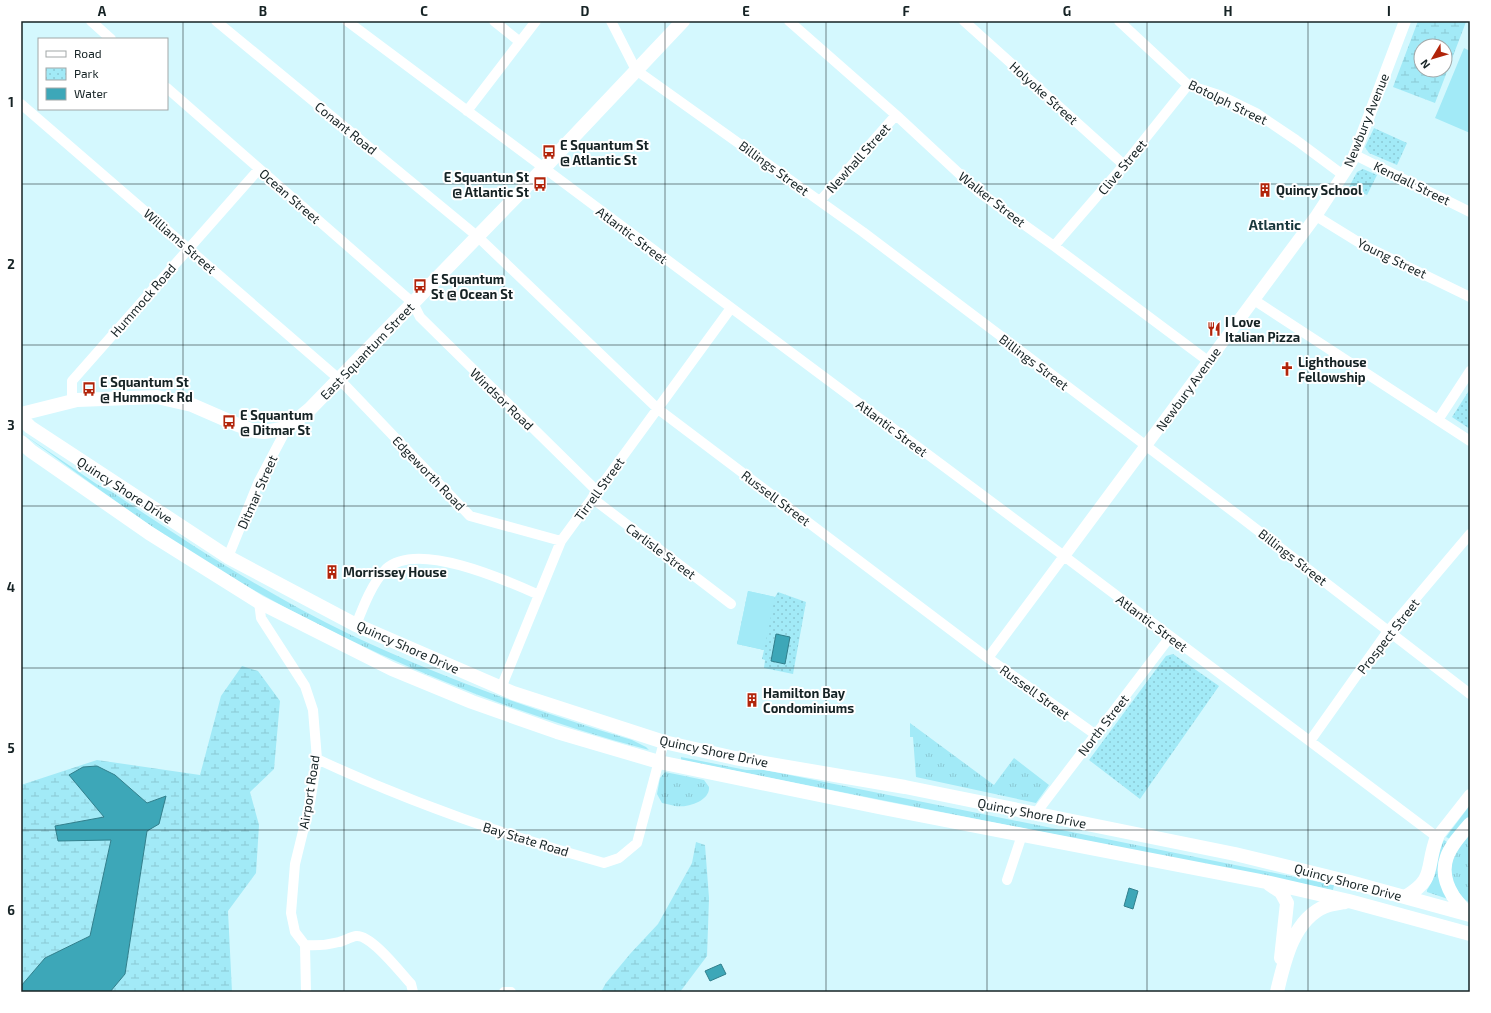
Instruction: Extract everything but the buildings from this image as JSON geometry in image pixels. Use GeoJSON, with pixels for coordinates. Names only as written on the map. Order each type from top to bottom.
{"type":"FeatureCollection","features":[{"type":"Feature","properties":{"kind":"main road","name":"East Squantum Street"},"geometry":{"type":"LineString","coordinates":[[287,428],[310,409],[543,169],[683,21]]}},
{"type":"Feature","properties":{"kind":"main road"},"geometry":{"type":"LineString","coordinates":[[21,414],[72,401],[157,397],[192,405],[254,431],[274,431],[287,428]]}},
{"type":"Feature","properties":{"kind":"main road","name":"Quincy Shore Drive"},"geometry":{"type":"LineString","coordinates":[[21,418],[30,427],[228,557],[356,625],[501,688],[664,742],[735,758],[898,786],[1235,854],[1470,915]]}},
{"type":"Feature","properties":{"kind":"main road","name":"Quincy Shore Drive"},"geometry":{"type":"LineString","coordinates":[[21,442],[31,451],[149,532],[259,602],[392,669],[460,697],[556,732],[659,762],[1022,835],[1266,882],[1349,901],[1470,934]]}},
{"type":"Feature","properties":{"kind":"main road"},"geometry":{"type":"LineString","coordinates":[[1470,824],[1451,846],[1444,865],[1446,879],[1451,892],[1462,908],[1470,915]]}},
{"type":"Feature","properties":{"kind":"main road"},"geometry":{"type":"LineString","coordinates":[[1404,897],[1423,885],[1428,878],[1433,848],[1437,837]]}},
{"type":"Feature","properties":{"kind":"main road"},"geometry":{"type":"LineString","coordinates":[[1266,882],[1281,892],[1287,903],[1278,986]]}},
{"type":"Feature","properties":{"kind":"main road"},"geometry":{"type":"LineString","coordinates":[[1278,986],[1293,940],[1301,927],[1311,916],[1326,906],[1349,901]]}},
{"type":"Feature","properties":{"kind":"street"},"geometry":{"type":"LineString","coordinates":[[91,21],[110,38]]}},
{"type":"Feature","properties":{"kind":"street","name":"Conant Road"},"geometry":{"type":"LineString","coordinates":[[216,21],[477,236]]}},
{"type":"Feature","properties":{"kind":"street","name":"Atlantic Street"},"geometry":{"type":"LineString","coordinates":[[347,21],[543,169],[1064,556],[1437,837]]}},
{"type":"Feature","properties":{"kind":"street"},"geometry":{"type":"LineString","coordinates":[[494,21],[520,42]]}},
{"type":"Feature","properties":{"kind":"street"},"geometry":{"type":"LineString","coordinates":[[467,111],[536,21]]}},
{"type":"Feature","properties":{"kind":"street","name":"Billings Street"},"geometry":{"type":"LineString","coordinates":[[611,21],[636,70],[820,201],[1146,446],[1470,694]]}},
{"type":"Feature","properties":{"kind":"street","name":"Walker Street"},"geometry":{"type":"LineString","coordinates":[[789,21],[896,115],[980,193],[1054,246],[1208,361]]}},
{"type":"Feature","properties":{"kind":"street","name":"Holyoke Street"},"geometry":{"type":"LineString","coordinates":[[964,21],[1124,166]]}},
{"type":"Feature","properties":{"kind":"street","name":"Botolph Street"},"geometry":{"type":"LineString","coordinates":[[1120,21],[1188,85],[1218,95],[1256,113],[1343,174]]}},
{"type":"Feature","properties":{"kind":"street","name":"Newbury Avenue"},"geometry":{"type":"LineString","coordinates":[[988,658],[1316,216],[1355,155],[1405,21]]}},
{"type":"Feature","properties":{"kind":"street","name":"Clive Street"},"geometry":{"type":"LineString","coordinates":[[1054,246],[1124,166],[1188,85]]}},
{"type":"Feature","properties":{"kind":"street","name":"Ocean Street"},"geometry":{"type":"LineString","coordinates":[[168,89],[413,303]]}},
{"type":"Feature","properties":{"kind":"street","name":"Williams Street"},"geometry":{"type":"LineString","coordinates":[[21,104],[339,379]]}},
{"type":"Feature","properties":{"kind":"street","name":"Newhall Street"},"geometry":{"type":"LineString","coordinates":[[820,201],[896,115]]}},
{"type":"Feature","properties":{"kind":"street","name":"Kendall Street"},"geometry":{"type":"LineString","coordinates":[[1355,155],[1470,212]]}},
{"type":"Feature","properties":{"kind":"street","name":"Hummock Road"},"geometry":{"type":"LineString","coordinates":[[72,401],[72,381],[259,169]]}},
{"type":"Feature","properties":{"kind":"street","name":"Young Street"},"geometry":{"type":"LineString","coordinates":[[1316,216],[1363,245],[1470,297]]}},
{"type":"Feature","properties":{"kind":"street","name":"Russell Street"},"geometry":{"type":"LineString","coordinates":[[477,236],[658,409],[988,658],[1096,735]]}},
{"type":"Feature","properties":{"kind":"street"},"geometry":{"type":"LineString","coordinates":[[1254,300],[1470,441]]}},
{"type":"Feature","properties":{"kind":"street","name":"Windsor Road"},"geometry":{"type":"LineString","coordinates":[[413,303],[420,317],[594,495]]}},
{"type":"Feature","properties":{"kind":"street","name":"Tirrell Street"},"geometry":{"type":"LineString","coordinates":[[501,688],[561,541],[731,308]]}},
{"type":"Feature","properties":{"kind":"street"},"geometry":{"type":"LineString","coordinates":[[1438,420],[1470,371]]}},
{"type":"Feature","properties":{"kind":"street","name":"Edgeworth Road"},"geometry":{"type":"LineString","coordinates":[[339,379],[470,516],[561,541]]}},
{"type":"Feature","properties":{"kind":"street","name":"Ditmar Street"},"geometry":{"type":"LineString","coordinates":[[228,557],[259,480],[287,428]]}},
{"type":"Feature","properties":{"kind":"street","name":"Carlisle Street"},"geometry":{"type":"LineString","coordinates":[[594,495],[731,604]]}},
{"type":"Feature","properties":{"kind":"street","name":"Prospect Street"},"geometry":{"type":"LineString","coordinates":[[1310,741],[1388,631],[1470,534]]}},
{"type":"Feature","properties":{"kind":"street"},"geometry":{"type":"LineString","coordinates":[[356,625],[374,586],[386,569],[399,561],[419,559],[442,561],[460,565],[491,574],[539,595]]}},
{"type":"Feature","properties":{"kind":"street","name":"Airport Road"},"geometry":{"type":"LineString","coordinates":[[259,602],[261,618],[293,666],[305,686],[312,702],[317,759],[310,803],[295,864],[291,913],[295,932],[305,945]]}},
{"type":"Feature","properties":{"kind":"street","name":"North Street"},"geometry":{"type":"LineString","coordinates":[[1036,813],[1170,637]]}},
{"type":"Feature","properties":{"kind":"street","name":"Bay State Road"},"geometry":{"type":"LineString","coordinates":[[317,759],[357,778],[485,827],[604,862],[620,858],[637,843],[664,742]]}},
{"type":"Feature","properties":{"kind":"street"},"geometry":{"type":"LineString","coordinates":[[1437,837],[1470,795]]}},
{"type":"Feature","properties":{"kind":"street"},"geometry":{"type":"LineString","coordinates":[[1007,880],[1022,835]]}},
{"type":"Feature","properties":{"kind":"street"},"geometry":{"type":"LineString","coordinates":[[306,992],[305,945],[319,946],[356,936],[363,936],[373,944],[411,984],[413,992]]}},
{"type":"Feature","properties":{"kind":"street"},"geometry":{"type":"LineString","coordinates":[[504,992],[511,992]]}},
{"type":"Feature","properties":{"kind":"green space"},"geometry":{"type":"Polygon","coordinates":[[[1418,21],[1466,22],[1453,56],[1453,38],[1413,38],[1413,78],[1445,78],[1435,103],[1393,87],[1418,21]]]}},
{"type":"Feature","properties":{"kind":"green space"},"geometry":{"type":"Polygon","coordinates":[[[1464,48],[1470,51],[1470,133],[1435,118],[1452,78],[1453,78],[1464,48]]]}},
{"type":"Feature","properties":{"kind":"green space"},"geometry":{"type":"Polygon","coordinates":[[[1374,128],[1407,143],[1397,165],[1369,153],[1365,147],[1374,128]]]}},
{"type":"Feature","properties":{"kind":"green space"},"geometry":{"type":"Polygon","coordinates":[[[1363,169],[1377,175],[1367,195],[1349,187],[1357,172],[1363,169]]]}},
{"type":"Feature","properties":{"kind":"green space"},"geometry":{"type":"Polygon","coordinates":[[[1470,389],[1470,429],[1452,417],[1470,389]]]}},
{"type":"Feature","properties":{"kind":"green space"},"geometry":{"type":"Polygon","coordinates":[[[23,434],[98,485],[112,492],[200,550],[259,586],[320,620],[385,651],[490,693],[632,740],[649,750],[596,735],[492,700],[390,659],[291,611],[214,567],[186,549],[131,512],[23,434]]]}},
{"type":"Feature","properties":{"kind":"green space"},"geometry":{"type":"Polygon","coordinates":[[[748,591],[775,597],[778,592],[806,602],[793,674],[764,668],[765,660],[762,659],[764,650],[737,644],[748,591]]]}},
{"type":"Feature","properties":{"kind":"green space"},"geometry":{"type":"Polygon","coordinates":[[[748,591],[775,597],[764,650],[737,644],[748,591]]]}},
{"type":"Feature","properties":{"kind":"green space"},"geometry":{"type":"Polygon","coordinates":[[[1173,654],[1219,686],[1140,799],[1089,760],[1166,656],[1173,654]]]}},
{"type":"Feature","properties":{"kind":"green space"},"geometry":{"type":"Polygon","coordinates":[[[242,666],[258,671],[280,701],[274,769],[250,792],[259,825],[256,873],[228,911],[232,992],[110,992],[125,974],[147,831],[165,796],[147,803],[115,775],[105,817],[55,826],[58,841],[111,840],[90,936],[45,958],[21,986],[21,785],[97,760],[200,775],[221,696],[242,666]]]}},
{"type":"Feature","properties":{"kind":"green space"},"geometry":{"type":"Polygon","coordinates":[[[910,723],[994,785],[1014,758],[1049,785],[1036,803],[916,777],[913,737],[910,737],[910,723]]]}},
{"type":"Feature","properties":{"kind":"green space"},"geometry":{"type":"Polygon","coordinates":[[[681,757],[746,770],[765,770],[1334,885],[1333,890],[681,760],[681,757]]]}},
{"type":"Feature","properties":{"kind":"green space"},"geometry":{"type":"Polygon","coordinates":[[[665,772],[704,780],[709,787],[706,796],[702,800],[686,806],[675,806],[662,803],[657,794],[660,778],[665,772]]]}},
{"type":"Feature","properties":{"kind":"green space"},"geometry":{"type":"Polygon","coordinates":[[[1470,805],[1470,816],[1450,839],[1446,837],[1470,805]]]}},
{"type":"Feature","properties":{"kind":"green space"},"geometry":{"type":"Polygon","coordinates":[[[1470,832],[1470,903],[1465,900],[1457,890],[1451,877],[1450,864],[1451,858],[1455,851],[1470,832]]]}},
{"type":"Feature","properties":{"kind":"green space"},"geometry":{"type":"Polygon","coordinates":[[[1444,840],[1447,842],[1448,899],[1427,892],[1435,872],[1439,852],[1444,840]]]}},
{"type":"Feature","properties":{"kind":"green space"},"geometry":{"type":"Polygon","coordinates":[[[696,842],[705,845],[709,898],[707,956],[680,992],[601,992],[606,983],[630,954],[658,924],[692,863],[696,842]]]}},
{"type":"Feature","properties":{"kind":"water"},"geometry":{"type":"Polygon","coordinates":[[[776,634],[790,637],[785,664],[771,661],[776,634]]]}},
{"type":"Feature","properties":{"kind":"water"},"geometry":{"type":"Polygon","coordinates":[[[97,766],[115,775],[147,803],[166,796],[159,824],[147,831],[125,974],[110,992],[21,992],[21,986],[45,958],[90,936],[111,840],[58,841],[55,826],[104,817],[69,775],[83,767],[97,766]]]}},
{"type":"Feature","properties":{"kind":"water"},"geometry":{"type":"Polygon","coordinates":[[[1129,888],[1138,891],[1133,909],[1124,906],[1129,888]]]}},
{"type":"Feature","properties":{"kind":"water"},"geometry":{"type":"Polygon","coordinates":[[[721,964],[726,974],[710,981],[705,971],[721,964]]]}},
{"type":"Feature","properties":{"kind":"place","name":"E Squantum St @ Atlantic St"},"geometry":{"type":"Point","coordinates":[549,152]}},
{"type":"Feature","properties":{"kind":"place","name":"E Squantun St @ Atlantic St"},"geometry":{"type":"Point","coordinates":[540,184]}},
{"type":"Feature","properties":{"kind":"place","name":"Quincy School"},"geometry":{"type":"Point","coordinates":[1265,190]}},
{"type":"Feature","properties":{"kind":"place","name":"E Squantum St @ Ocean St"},"geometry":{"type":"Point","coordinates":[420,286]}},
{"type":"Feature","properties":{"kind":"place","name":"I Love Italian Pizza"},"geometry":{"type":"Point","coordinates":[1214,329]}},
{"type":"Feature","properties":{"kind":"place","name":"Lighthouse Fellowship"},"geometry":{"type":"Point","coordinates":[1287,369]}},
{"type":"Feature","properties":{"kind":"place","name":"E Squantum St @ Hummock Rd"},"geometry":{"type":"Point","coordinates":[89,389]}},
{"type":"Feature","properties":{"kind":"place","name":"E Squantum @ Ditmar St"},"geometry":{"type":"Point","coordinates":[229,422]}},
{"type":"Feature","properties":{"kind":"place","name":"Morrissey House"},"geometry":{"type":"Point","coordinates":[332,572]}},
{"type":"Feature","properties":{"kind":"place","name":"Hamilton Bay Condominiums"},"geometry":{"type":"Point","coordinates":[752,700]}},
{"type":"Feature","properties":{"kind":"district","name":"Atlantic"},"geometry":{"type":"Point","coordinates":[1275,224]}}]}
